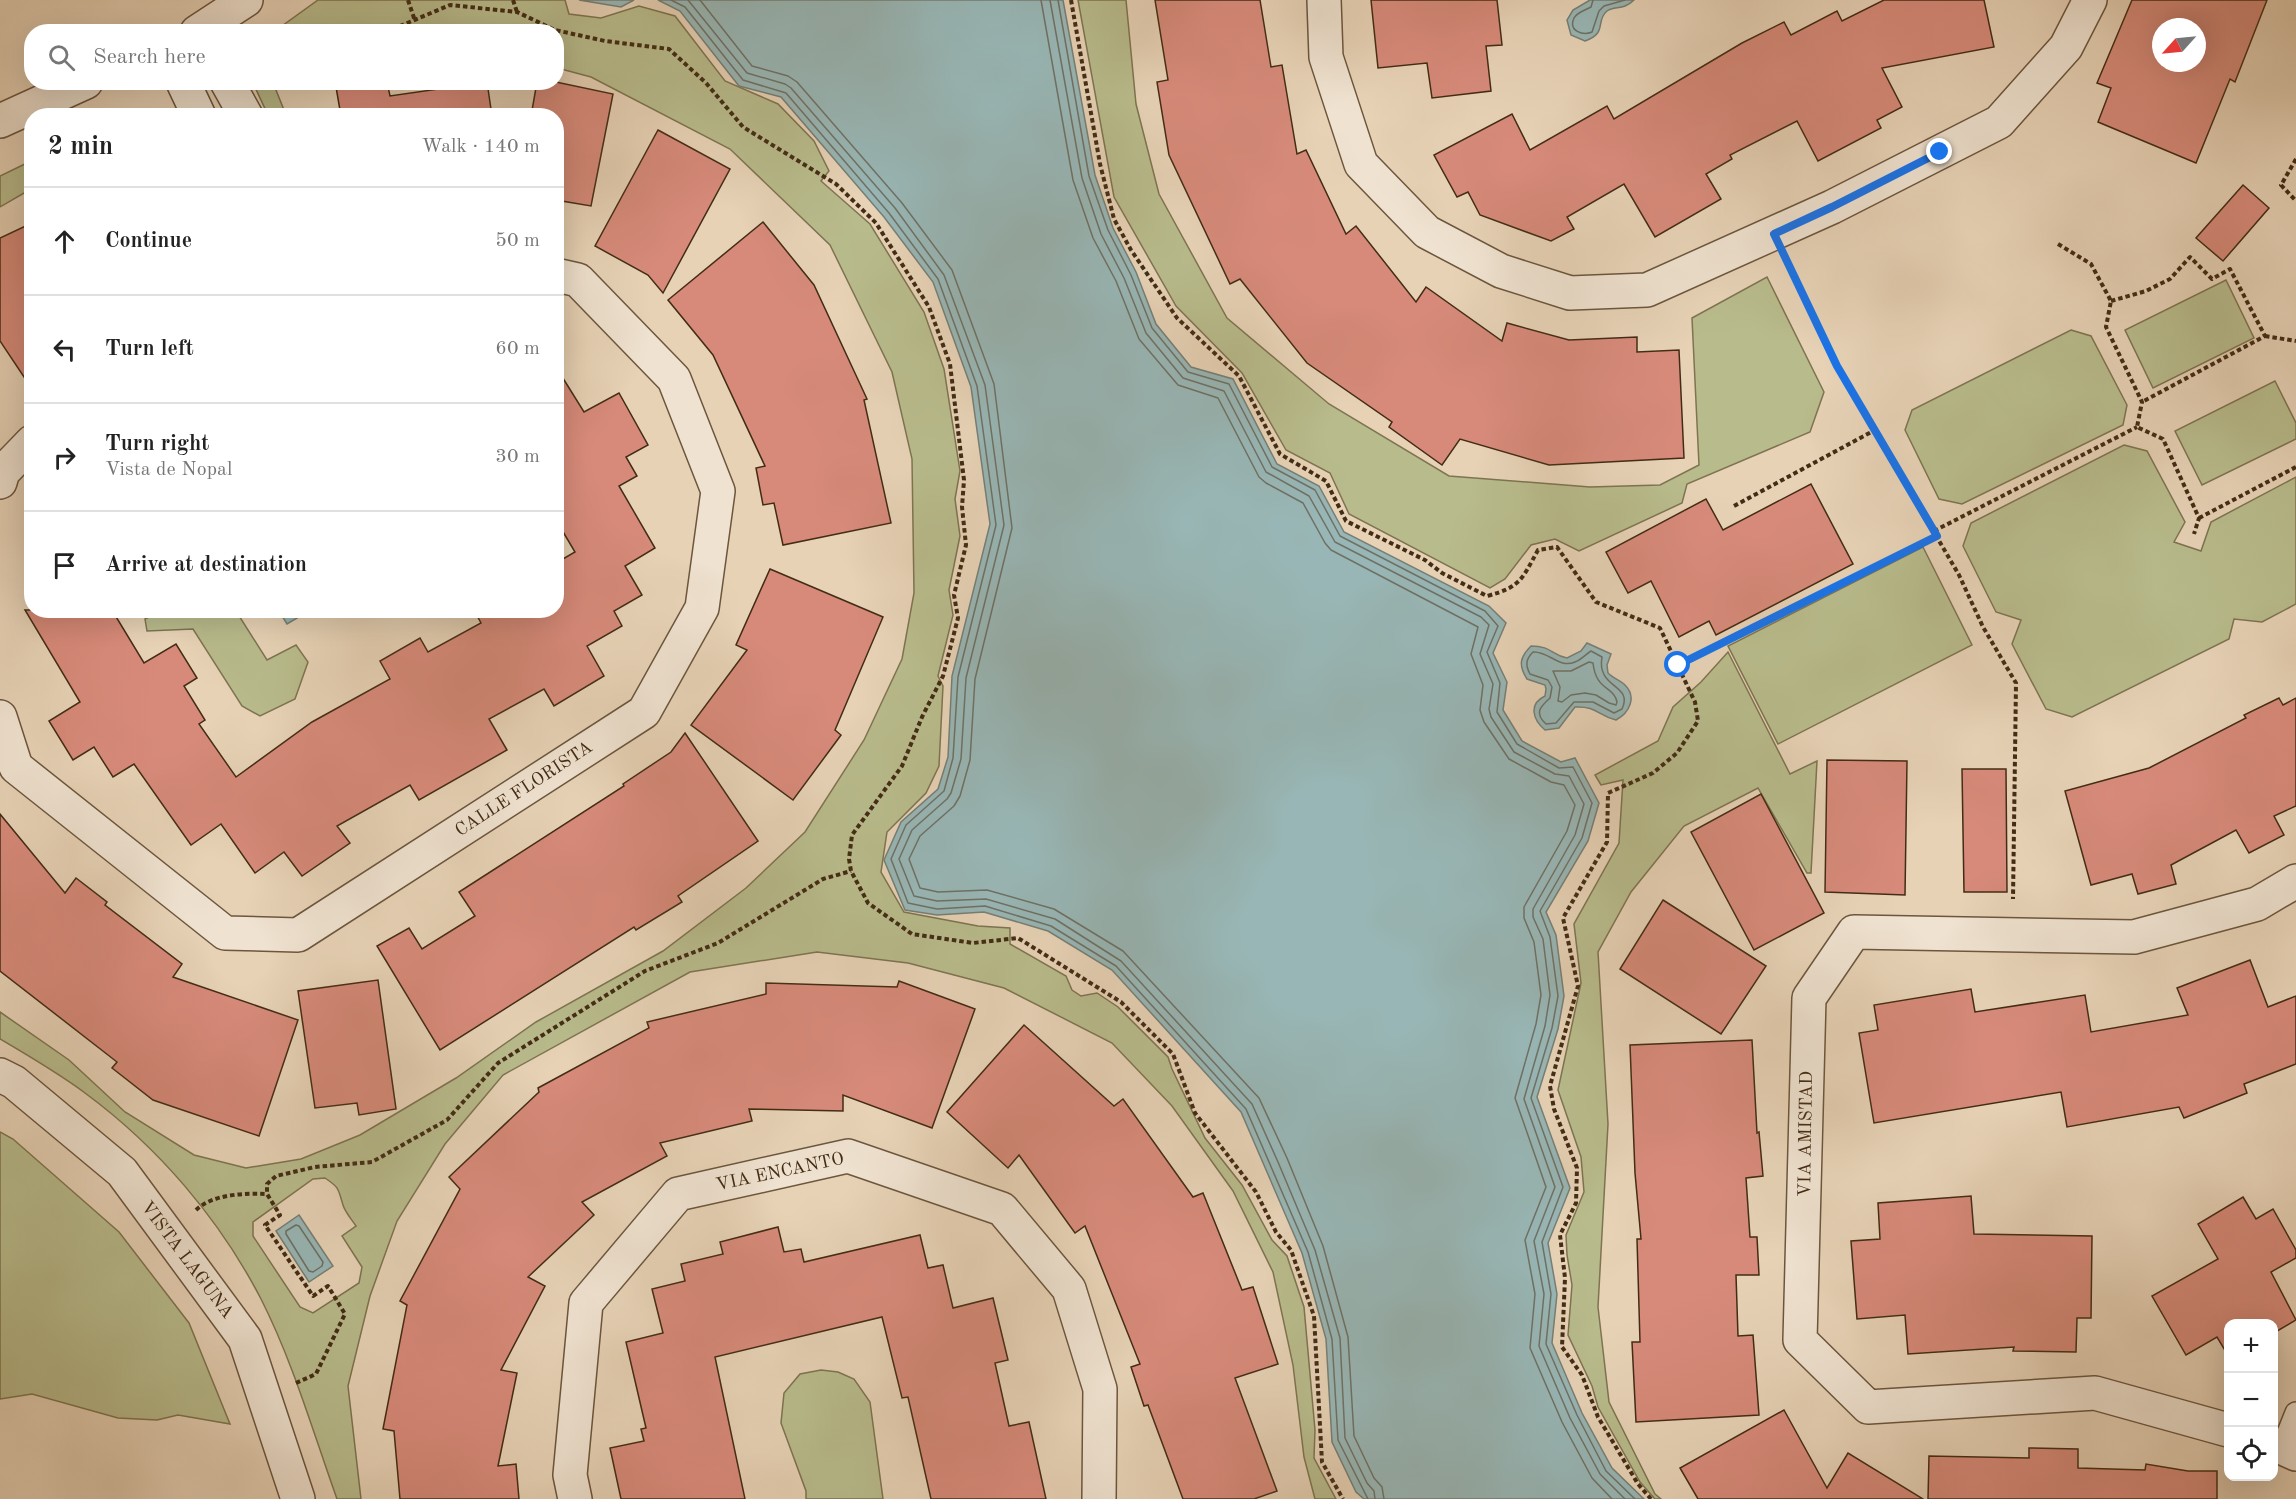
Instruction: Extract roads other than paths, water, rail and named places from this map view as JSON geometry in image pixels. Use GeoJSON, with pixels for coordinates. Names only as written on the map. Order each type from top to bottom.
{"type":"FeatureCollection","features":[{"type":"Feature","properties":{"kind":"street"},"geometry":{"type":"LineString","coordinates":[[210,24],[246,0]]}},
{"type":"Feature","properties":{"kind":"street"},"geometry":{"type":"LineString","coordinates":[[1324,0],[1326,57],[1361,164],[1427,232],[1501,271],[1570,292],[1647,290],[1832,207],[1999,122],[2066,47],[2090,0]]}},
{"type":"Feature","properties":{"kind":"street"},"geometry":{"type":"LineString","coordinates":[[29,108],[68,90]]}},
{"type":"Feature","properties":{"kind":"street"},"geometry":{"type":"LineString","coordinates":[[187,90],[196,108]]}},
{"type":"Feature","properties":{"kind":"street"},"geometry":{"type":"LineString","coordinates":[[231,90],[242,108]]}},
{"type":"Feature","properties":{"kind":"street"},"geometry":{"type":"LineString","coordinates":[[0,121],[24,110]]}},
{"type":"Feature","properties":{"kind":"street","name":"CALLE FLORISTA"},"geometry":{"type":"LineString","coordinates":[[0,717],[16,767],[225,933],[298,935],[645,712],[702,608],[718,491],[674,379],[578,280],[564,277]]}},
{"type":"Feature","properties":{"kind":"street"},"geometry":{"type":"LineString","coordinates":[[0,482],[3,472],[24,450]]}},
{"type":"Feature","properties":{"kind":"street","name":"VIA AMISTAD"},"geometry":{"type":"LineString","coordinates":[[2224,1429],[2095,1393],[1868,1407],[1800,1340],[1809,998],[1854,932],[2133,937],[2257,904],[2296,881]]}},
{"type":"Feature","properties":{"kind":"street","name":"VISTA LAGUNA"},"geometry":{"type":"LineString","coordinates":[[0,1075],[14,1082],[122,1172],[245,1339],[298,1499]]}},
{"type":"Feature","properties":{"kind":"street","name":"VIA ENCANTO"},"geometry":{"type":"LineString","coordinates":[[575,1499],[570,1475],[586,1303],[678,1194],[848,1156],[1002,1209],[1070,1289],[1100,1389],[1099,1499]]}},
{"type":"Feature","properties":{"kind":"lane"},"geometry":{"type":"LineString","coordinates":[[2284,1448],[2296,1413]]}},
{"type":"Feature","properties":{"kind":"water"},"geometry":{"type":"Polygon","coordinates":[[[579,0],[634,0],[621,7],[579,0]]]}},
{"type":"Feature","properties":{"kind":"water"},"geometry":{"type":"Polygon","coordinates":[[[658,0],[1063,0],[1095,175],[1113,228],[1136,272],[1156,324],[1191,367],[1233,379],[1277,464],[1319,486],[1344,532],[1489,606],[1506,623],[1493,653],[1507,682],[1503,710],[1522,741],[1561,762],[1575,758],[1599,803],[1588,841],[1546,912],[1556,935],[1564,996],[1558,1029],[1537,1097],[1570,1188],[1548,1243],[1557,1294],[1552,1343],[1582,1413],[1612,1468],[1644,1499],[1364,1499],[1356,1492],[1332,1442],[1326,1339],[1302,1253],[1241,1112],[1112,970],[1048,931],[984,912],[937,915],[905,910],[884,860],[901,822],[938,789],[948,757],[952,676],[990,524],[971,387],[933,282],[884,217],[781,97],[739,86],[680,11],[658,0]]]}},
{"type":"Feature","properties":{"kind":"water"},"geometry":{"type":"Polygon","coordinates":[[[1590,0],[1634,0],[1626,6],[1607,11],[1599,31],[1585,41],[1571,35],[1567,20],[1573,10],[1590,0]]]}},
{"type":"Feature","properties":{"kind":"water"},"geometry":{"type":"Polygon","coordinates":[[[283,618],[297,618],[287,624],[283,618]]]}},
{"type":"Feature","properties":{"kind":"water"},"geometry":{"type":"Polygon","coordinates":[[[1587,643],[1611,654],[1607,665],[1608,673],[1628,689],[1631,699],[1628,709],[1616,720],[1593,709],[1575,707],[1559,728],[1545,730],[1535,717],[1534,708],[1536,703],[1545,696],[1545,685],[1527,679],[1521,665],[1524,654],[1531,646],[1543,647],[1567,658],[1581,651],[1587,643]]]}},
{"type":"Feature","properties":{"kind":"water"},"geometry":{"type":"Polygon","coordinates":[[[299,1215],[333,1266],[309,1282],[276,1231],[299,1215]]]}}]}
